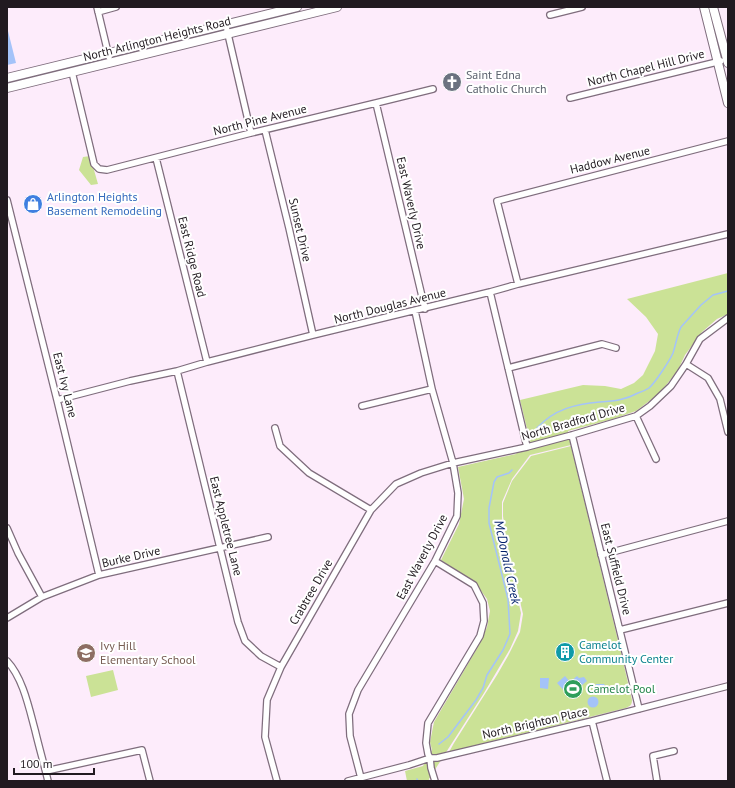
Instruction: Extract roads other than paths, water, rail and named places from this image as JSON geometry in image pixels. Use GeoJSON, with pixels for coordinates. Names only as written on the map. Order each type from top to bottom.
{"type":"FeatureCollection","features":[{"type":"Feature","properties":{"kind":"main road","name":"North Arlington Heights Road"},"geometry":{"type":"LineString","coordinates":[[7,78],[297,7]]}},
{"type":"Feature","properties":{"kind":"main road","name":"North Arlington Heights Road"},"geometry":{"type":"LineString","coordinates":[[7,88],[337,7]]}},
{"type":"Feature","properties":{"kind":"main road"},"geometry":{"type":"LineString","coordinates":[[704,7],[728,103]]}},
{"type":"Feature","properties":{"kind":"main road"},"geometry":{"type":"LineString","coordinates":[[713,7],[728,61]]}},
{"type":"Feature","properties":{"kind":"street"},"geometry":{"type":"LineString","coordinates":[[110,63],[97,9],[116,7]]}},
{"type":"Feature","properties":{"kind":"street"},"geometry":{"type":"LineString","coordinates":[[550,15],[582,7]]}},
{"type":"Feature","properties":{"kind":"street"},"geometry":{"type":"LineString","coordinates":[[226,24],[251,133]]}},
{"type":"Feature","properties":{"kind":"street","name":"North Chapel Hill Drive"},"geometry":{"type":"LineString","coordinates":[[570,98],[717,62],[728,61]]}},
{"type":"Feature","properties":{"kind":"street","name":"North Pine Avenue"},"geometry":{"type":"LineString","coordinates":[[72,72],[94,164],[99,169],[107,170],[433,89]]}},
{"type":"Feature","properties":{"kind":"street","name":"East Waverly Drive"},"geometry":{"type":"LineString","coordinates":[[376,103],[425,308]]}},
{"type":"Feature","properties":{"kind":"street","name":"Sunset Drive"},"geometry":{"type":"LineString","coordinates":[[265,130],[313,335]]}},
{"type":"Feature","properties":{"kind":"street","name":"Haddow Avenue"},"geometry":{"type":"LineString","coordinates":[[518,284],[497,201],[728,141]]}},
{"type":"Feature","properties":{"kind":"street","name":"East Ridge Road"},"geometry":{"type":"LineString","coordinates":[[156,158],[207,362]]}},
{"type":"Feature","properties":{"kind":"street","name":"East Ivy Lane"},"geometry":{"type":"LineString","coordinates":[[7,200],[99,575]]}},
{"type":"Feature","properties":{"kind":"street","name":"North Douglas Avenue"},"geometry":{"type":"LineString","coordinates":[[57,400],[518,284],[728,234]]}},
{"type":"Feature","properties":{"kind":"street"},"geometry":{"type":"LineString","coordinates":[[490,292],[527,447]]}},
{"type":"Feature","properties":{"kind":"street","name":"East Waverly Drive"},"geometry":{"type":"LineString","coordinates":[[361,778],[350,736],[349,714],[358,690],[435,561],[457,516],[458,493],[453,463],[432,389],[415,311]]}},
{"type":"Feature","properties":{"kind":"street","name":"North Bradford Drive"},"geometry":{"type":"LineString","coordinates":[[453,463],[527,447],[636,416],[650,406],[671,386],[686,364],[700,339],[728,318]]}},
{"type":"Feature","properties":{"kind":"street"},"geometry":{"type":"LineString","coordinates":[[508,368],[602,344],[616,348]]}},
{"type":"Feature","properties":{"kind":"street"},"geometry":{"type":"LineString","coordinates":[[686,364],[708,378],[720,399],[728,432]]}},
{"type":"Feature","properties":{"kind":"street","name":"East Appletree Lane"},"geometry":{"type":"LineString","coordinates":[[177,371],[238,622],[245,642],[261,656],[281,667]]}},
{"type":"Feature","properties":{"kind":"street"},"geometry":{"type":"LineString","coordinates":[[362,406],[432,389]]}},
{"type":"Feature","properties":{"kind":"street"},"geometry":{"type":"LineString","coordinates":[[636,416],[656,459]]}},
{"type":"Feature","properties":{"kind":"street"},"geometry":{"type":"LineString","coordinates":[[274,428],[280,446],[310,473],[371,510]]}},
{"type":"Feature","properties":{"kind":"street","name":"East Suffield Drive"},"geometry":{"type":"LineString","coordinates":[[572,435],[639,708]]}},
{"type":"Feature","properties":{"kind":"street","name":"Crabtree Drive"},"geometry":{"type":"LineString","coordinates":[[277,781],[265,737],[267,700],[281,667],[371,510],[396,484],[421,473],[453,463]]}},
{"type":"Feature","properties":{"kind":"street"},"geometry":{"type":"LineString","coordinates":[[601,555],[728,521]]}},
{"type":"Feature","properties":{"kind":"street"},"geometry":{"type":"LineString","coordinates":[[7,528],[18,553],[42,597]]}},
{"type":"Feature","properties":{"kind":"street","name":"Burke Drive"},"geometry":{"type":"LineString","coordinates":[[7,618],[42,597],[99,575],[268,537]]}},
{"type":"Feature","properties":{"kind":"street"},"geometry":{"type":"LineString","coordinates":[[435,561],[474,585],[483,603],[484,621],[480,636],[428,724],[426,742],[435,781]]}},
{"type":"Feature","properties":{"kind":"street"},"geometry":{"type":"LineString","coordinates":[[620,630],[728,603]]}},
{"type":"Feature","properties":{"kind":"street"},"geometry":{"type":"LineString","coordinates":[[7,661],[12,666],[21,684],[31,715],[48,781]]}},
{"type":"Feature","properties":{"kind":"street","name":"North Brighton Place"},"geometry":{"type":"LineString","coordinates":[[348,781],[410,765],[430,758],[437,758],[592,721],[728,686]]}},
{"type":"Feature","properties":{"kind":"street"},"geometry":{"type":"LineString","coordinates":[[592,721],[607,781]]}},
{"type":"Feature","properties":{"kind":"street"},"geometry":{"type":"LineString","coordinates":[[46,772],[142,750],[150,781]]}},
{"type":"Feature","properties":{"kind":"street"},"geometry":{"type":"LineString","coordinates":[[657,781],[652,756],[674,751]]}},
{"type":"Feature","properties":{"kind":"water"},"geometry":{"type":"Polygon","coordinates":[[[7,27],[16,63],[7,65],[7,27]]]}},
{"type":"Feature","properties":{"kind":"water"},"geometry":{"type":"Polygon","coordinates":[[[565,676],[570,682],[577,676],[579,678],[584,677],[587,681],[569,696],[557,683],[565,676]]]}},
{"type":"Feature","properties":{"kind":"water"},"geometry":{"type":"Polygon","coordinates":[[[540,678],[549,678],[548,689],[540,688],[540,678]]]}},
{"type":"Feature","properties":{"kind":"water"},"geometry":{"type":"Polygon","coordinates":[[[596,684],[604,684],[606,687],[603,690],[596,691],[596,684]]]}},
{"type":"Feature","properties":{"kind":"water"},"geometry":{"type":"Polygon","coordinates":[[[593,696],[597,698],[599,702],[597,706],[593,708],[589,706],[587,702],[589,698],[593,696]]]}},
{"type":"Feature","properties":{"kind":"waterway","name":"McDonald Creek"},"geometry":{"type":"LineString","coordinates":[[537,428],[551,416],[574,406],[624,399],[649,388],[666,366],[673,353],[681,327],[701,305],[713,295],[728,291]]}},
{"type":"Feature","properties":{"kind":"waterway","name":"McDonald Creek"},"geometry":{"type":"LineString","coordinates":[[439,744],[448,737],[476,700],[483,688],[487,675],[503,650],[510,634],[508,599],[489,523],[489,508],[494,482],[497,477],[509,473],[512,470]]}},
{"type":"Feature","properties":{"kind":"place","name":"Saint Edna Catholic Church"},"geometry":{"type":"Point","coordinates":[452,82]}},
{"type":"Feature","properties":{"kind":"place","name":"Arlington Heights Basement Remodeling"},"geometry":{"type":"Point","coordinates":[33,204]}},
{"type":"Feature","properties":{"kind":"place","name":"Camelot Community Center"},"geometry":{"type":"Point","coordinates":[565,652]}},
{"type":"Feature","properties":{"kind":"place","name":"Ivy Hill Elementary School"},"geometry":{"type":"Point","coordinates":[86,653]}},
{"type":"Feature","properties":{"kind":"place","name":"Camelot Pool"},"geometry":{"type":"Point","coordinates":[573,689]}}]}
